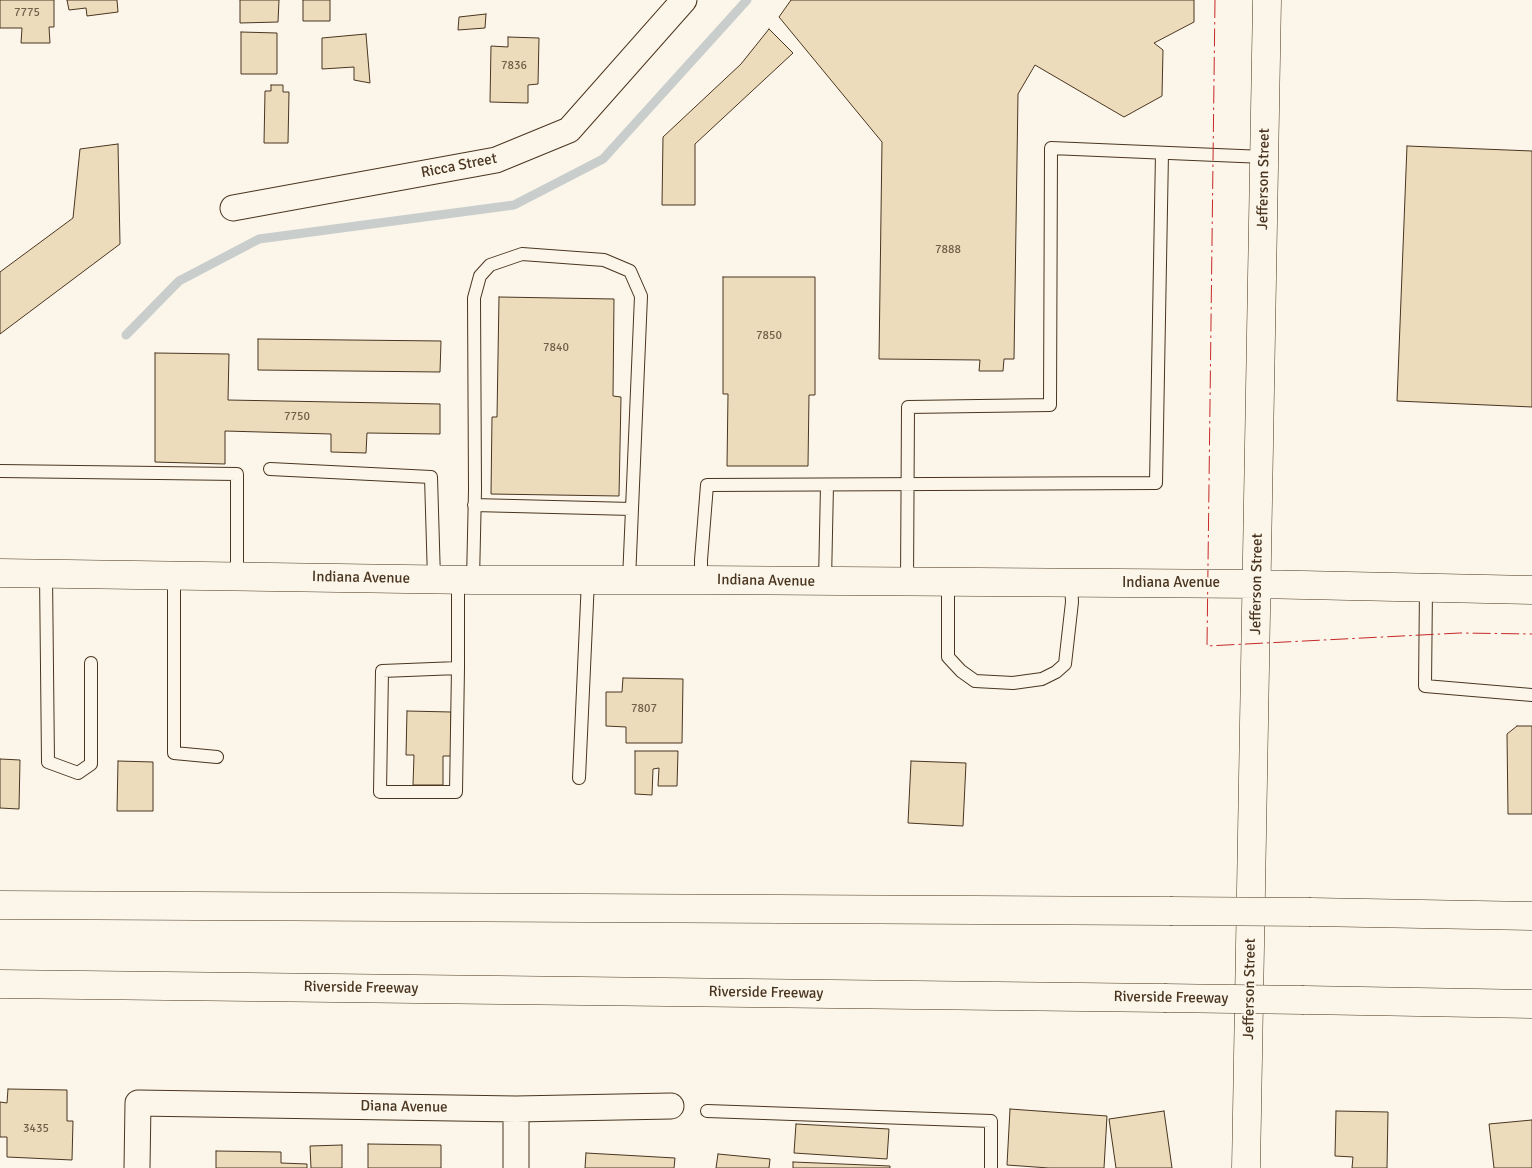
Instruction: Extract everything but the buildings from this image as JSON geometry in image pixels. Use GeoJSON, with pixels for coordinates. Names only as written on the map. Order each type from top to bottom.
{"type":"FeatureCollection","features":[{"type":"Feature","properties":{"kind":"main road","name":"Jefferson Street"},"geometry":{"type":"LineString","coordinates":[[1246,1168],[1267,0]]}},
{"type":"Feature","properties":{"kind":"main road","name":"Indiana Avenue"},"geometry":{"type":"LineString","coordinates":[[0,573],[455,580],[1257,584],[1532,590]]}},
{"type":"Feature","properties":{"kind":"main road"},"geometry":{"type":"LineString","coordinates":[[0,905],[1170,910],[1532,916]]}},
{"type":"Feature","properties":{"kind":"main road","name":"Riverside Freeway"},"geometry":{"type":"LineString","coordinates":[[0,984],[1532,1004]]}},
{"type":"Feature","properties":{"kind":"street","name":"Ricca Street"},"geometry":{"type":"LineString","coordinates":[[233,208],[496,160],[569,130],[684,0]]}},
{"type":"Feature","properties":{"kind":"street","name":"Diana Avenue"},"geometry":{"type":"LineString","coordinates":[[137,1168],[138,1103],[516,1109],[671,1106]]}},
{"type":"Feature","properties":{"kind":"street"},"geometry":{"type":"LineString","coordinates":[[516,1109],[516,1168]]}},
{"type":"Feature","properties":{"kind":"lane"},"geometry":{"type":"LineString","coordinates":[[907,582],[906,485],[908,407],[1050,405],[1051,148],[1264,157]]}},
{"type":"Feature","properties":{"kind":"lane"},"geometry":{"type":"LineString","coordinates":[[702,580],[701,560],[707,486],[1156,484],[1162,153]]}},
{"type":"Feature","properties":{"kind":"lane"},"geometry":{"type":"LineString","coordinates":[[455,580],[474,505],[474,298],[480,276],[490,265],[522,254],[604,260],[630,271],[640,296],[629,580]]}},
{"type":"Feature","properties":{"kind":"lane"},"geometry":{"type":"LineString","coordinates":[[270,469],[431,477],[455,580],[458,668],[456,792],[380,792],[382,671],[458,668]]}},
{"type":"Feature","properties":{"kind":"lane"},"geometry":{"type":"LineString","coordinates":[[0,471],[236,474],[236,576]]}},
{"type":"Feature","properties":{"kind":"lane"},"geometry":{"type":"LineString","coordinates":[[824,581],[826,485]]}},
{"type":"Feature","properties":{"kind":"lane"},"geometry":{"type":"LineString","coordinates":[[474,505],[632,509]]}},
{"type":"Feature","properties":{"kind":"lane"},"geometry":{"type":"LineString","coordinates":[[46,574],[48,762],[78,774],[91,764],[91,663]]}},
{"type":"Feature","properties":{"kind":"lane"},"geometry":{"type":"LineString","coordinates":[[174,576],[174,753],[217,756]]}},
{"type":"Feature","properties":{"kind":"lane"},"geometry":{"type":"LineString","coordinates":[[578,778],[588,580]]}},
{"type":"Feature","properties":{"kind":"lane"},"geometry":{"type":"LineString","coordinates":[[948,582],[948,658],[961,671],[975,680],[1013,683],[1042,679],[1056,672],[1065,664],[1072,602],[1071,583]]}},
{"type":"Feature","properties":{"kind":"lane"},"geometry":{"type":"LineString","coordinates":[[1426,588],[1425,686],[1532,695]]}},
{"type":"Feature","properties":{"kind":"lane"},"geometry":{"type":"LineString","coordinates":[[707,1111],[991,1121],[991,1168]]}},
{"type":"Feature","properties":{"kind":"waterway"},"geometry":{"type":"LineString","coordinates":[[126,335],[179,281],[259,239],[514,205],[603,159],[747,0]]}},
{"type":"Feature","properties":{"kind":"power"},"geometry":{"type":"LineString","coordinates":[[1215,0],[1207,646],[1460,633],[1532,634]]}}]}
